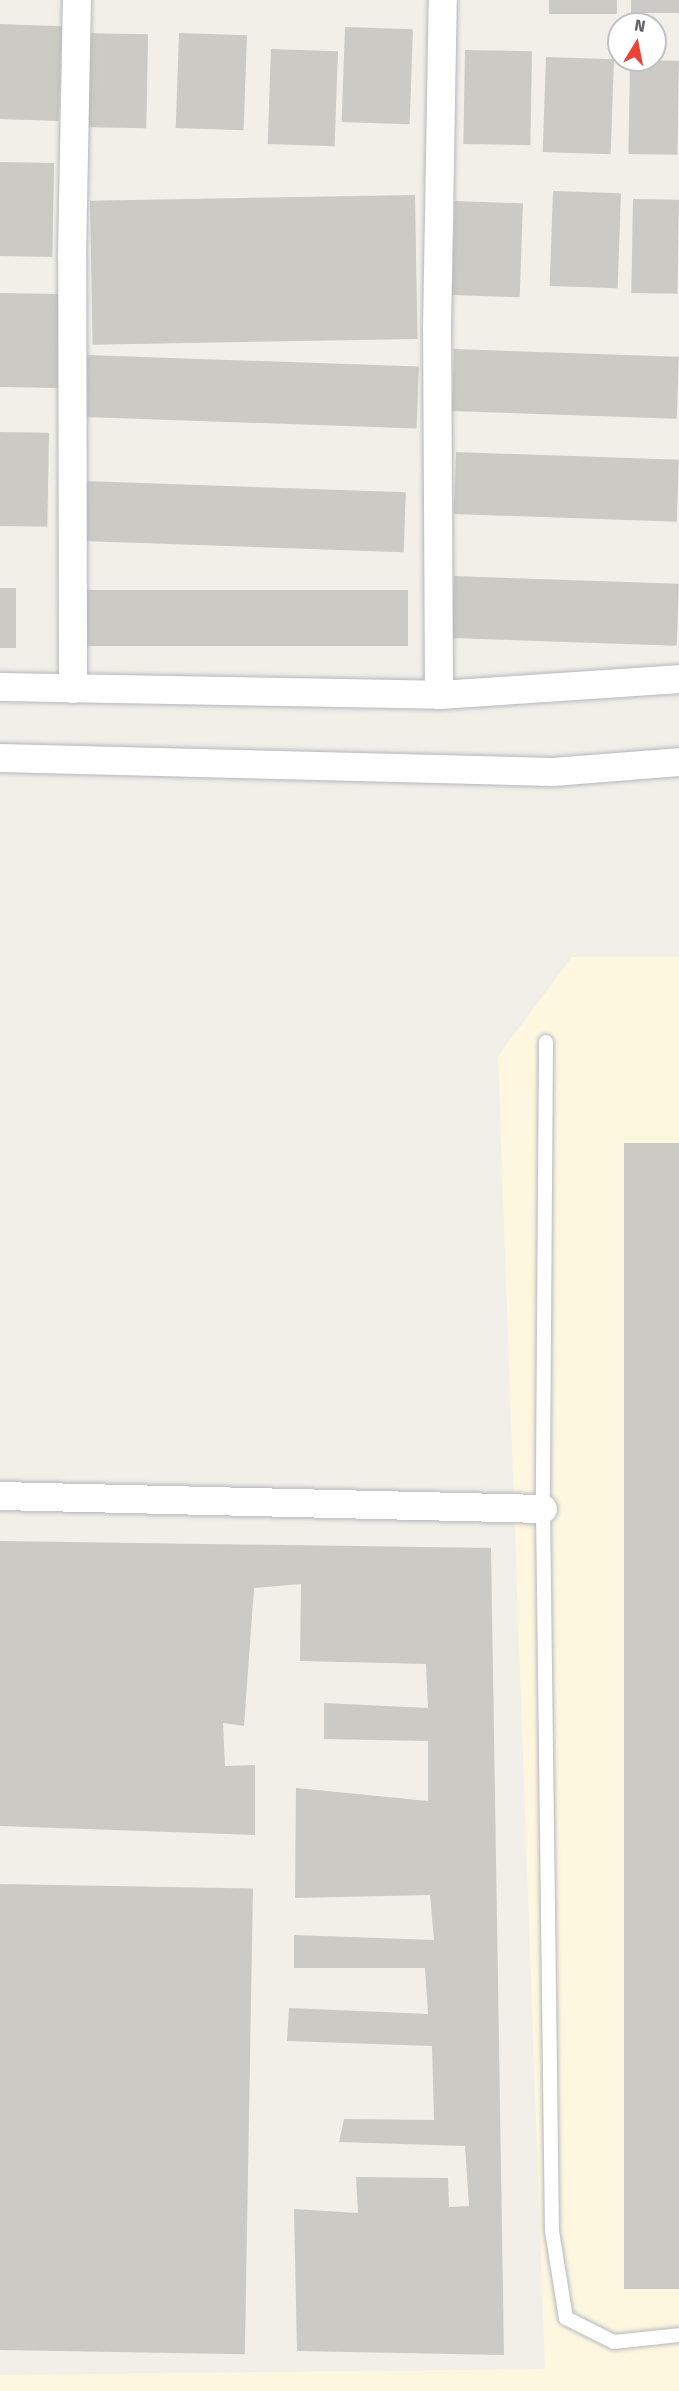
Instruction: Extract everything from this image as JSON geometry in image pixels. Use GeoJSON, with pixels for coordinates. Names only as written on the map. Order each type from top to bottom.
{"type":"FeatureCollection","features":[{"type":"Feature","properties":{"kind":"street"},"geometry":{"type":"LineString","coordinates":[[74,689],[72,257],[76,0]]}},
{"type":"Feature","properties":{"kind":"street"},"geometry":{"type":"LineString","coordinates":[[439,695],[437,330],[443,0]]}},
{"type":"Feature","properties":{"kind":"street"},"geometry":{"type":"LineString","coordinates":[[0,687],[439,695],[679,679]]}},
{"type":"Feature","properties":{"kind":"street"},"geometry":{"type":"LineString","coordinates":[[0,758],[553,772],[679,762]]}},
{"type":"Feature","properties":{"kind":"street"},"geometry":{"type":"LineString","coordinates":[[0,1496],[543,1509]]}},
{"type":"Feature","properties":{"kind":"lane"},"geometry":{"type":"LineString","coordinates":[[546,1042],[543,1509],[552,2231],[566,2318],[614,2342],[679,2335]]}},
{"type":"Feature","properties":{"kind":"shaded area"},"geometry":{"type":"Polygon","coordinates":[[[572,957],[679,957],[679,2391],[0,2391],[0,2375],[545,2369],[498,1056],[572,957]]]}},
{"type":"Feature","properties":{"kind":"building"},"geometry":{"type":"Polygon","coordinates":[[[549,0],[617,0],[617,12],[549,14],[549,0]]]}},
{"type":"Feature","properties":{"kind":"building"},"geometry":{"type":"Polygon","coordinates":[[[631,0],[679,0],[679,13],[631,12],[631,0]]]}},
{"type":"Feature","properties":{"kind":"building"},"geometry":{"type":"Polygon","coordinates":[[[0,24],[62,26],[59,121],[0,119],[0,24]]]}},
{"type":"Feature","properties":{"kind":"building"},"geometry":{"type":"Polygon","coordinates":[[[345,27],[413,29],[410,124],[342,122],[345,27]]]}},
{"type":"Feature","properties":{"kind":"building"},"geometry":{"type":"Polygon","coordinates":[[[80,33],[148,34],[146,128],[78,127],[80,33]]]}},
{"type":"Feature","properties":{"kind":"building"},"geometry":{"type":"Polygon","coordinates":[[[179,33],[247,35],[244,130],[176,128],[179,33]]]}},
{"type":"Feature","properties":{"kind":"building"},"geometry":{"type":"Polygon","coordinates":[[[271,49],[338,51],[335,146],[268,144],[271,49]]]}},
{"type":"Feature","properties":{"kind":"building"},"geometry":{"type":"Polygon","coordinates":[[[465,50],[532,51],[530,145],[463,144],[465,50]]]}},
{"type":"Feature","properties":{"kind":"building"},"geometry":{"type":"Polygon","coordinates":[[[546,57],[607,59],[607,72],[614,72],[611,154],[543,152],[546,57]]]}},
{"type":"Feature","properties":{"kind":"building"},"geometry":{"type":"Polygon","coordinates":[[[667,61],[679,61],[677,155],[628,154],[630,72],[667,72],[667,61]]]}},
{"type":"Feature","properties":{"kind":"building"},"geometry":{"type":"Polygon","coordinates":[[[0,162],[54,163],[52,257],[0,256],[0,162]]]}},
{"type":"Feature","properties":{"kind":"building"},"geometry":{"type":"Polygon","coordinates":[[[553,191],[621,193],[618,288],[550,286],[553,191]]]}},
{"type":"Feature","properties":{"kind":"building"},"geometry":{"type":"Polygon","coordinates":[[[415,195],[418,339],[93,345],[90,201],[415,195]]]}},
{"type":"Feature","properties":{"kind":"building"},"geometry":{"type":"Polygon","coordinates":[[[633,199],[679,200],[677,294],[631,293],[633,199]]]}},
{"type":"Feature","properties":{"kind":"building"},"geometry":{"type":"Polygon","coordinates":[[[455,201],[523,203],[520,297],[452,295],[455,201]]]}},
{"type":"Feature","properties":{"kind":"building"},"geometry":{"type":"Polygon","coordinates":[[[0,293],[61,294],[59,388],[0,387],[0,293]]]}},
{"type":"Feature","properties":{"kind":"building"},"geometry":{"type":"Polygon","coordinates":[[[454,349],[679,357],[677,419],[452,411],[454,349]]]}},
{"type":"Feature","properties":{"kind":"building"},"geometry":{"type":"Polygon","coordinates":[[[87,355],[419,367],[417,429],[85,417],[87,355]]]}},
{"type":"Feature","properties":{"kind":"building"},"geometry":{"type":"Polygon","coordinates":[[[0,432],[49,433],[47,527],[0,526],[0,432]]]}},
{"type":"Feature","properties":{"kind":"building"},"geometry":{"type":"Polygon","coordinates":[[[456,452],[679,460],[677,522],[454,514],[456,452]]]}},
{"type":"Feature","properties":{"kind":"building"},"geometry":{"type":"Polygon","coordinates":[[[84,481],[406,492],[404,552],[82,541],[84,481]]]}},
{"type":"Feature","properties":{"kind":"building"},"geometry":{"type":"Polygon","coordinates":[[[454,576],[679,584],[677,646],[452,638],[454,576]]]}},
{"type":"Feature","properties":{"kind":"building"},"geometry":{"type":"Polygon","coordinates":[[[0,588],[16,588],[16,648],[0,648],[0,588]]]}},
{"type":"Feature","properties":{"kind":"building"},"geometry":{"type":"Polygon","coordinates":[[[86,590],[408,590],[408,646],[86,646],[86,590]]]}},
{"type":"Feature","properties":{"kind":"building"},"geometry":{"type":"Polygon","coordinates":[[[624,1143],[679,1143],[679,2289],[624,2289],[624,1143]]]}},
{"type":"Feature","properties":{"kind":"building"},"geometry":{"type":"Polygon","coordinates":[[[0,1541],[491,1548],[504,2355],[297,2351],[294,2209],[358,2213],[356,2177],[448,2178],[449,2207],[469,2206],[465,2146],[339,2142],[344,2119],[434,2120],[432,2046],[287,2041],[289,2008],[428,2014],[425,1968],[294,1968],[294,1935],[434,1940],[430,1895],[295,1898],[296,1788],[428,1801],[428,1741],[324,1739],[324,1703],[428,1708],[426,1664],[300,1661],[301,1584],[254,1588],[244,1726],[223,1723],[225,1766],[255,1765],[255,1835],[0,1826],[0,1541]]]}},
{"type":"Feature","properties":{"kind":"building"},"geometry":{"type":"Polygon","coordinates":[[[0,1884],[253,1888],[245,2354],[0,2350],[0,1884]]]}}]}
